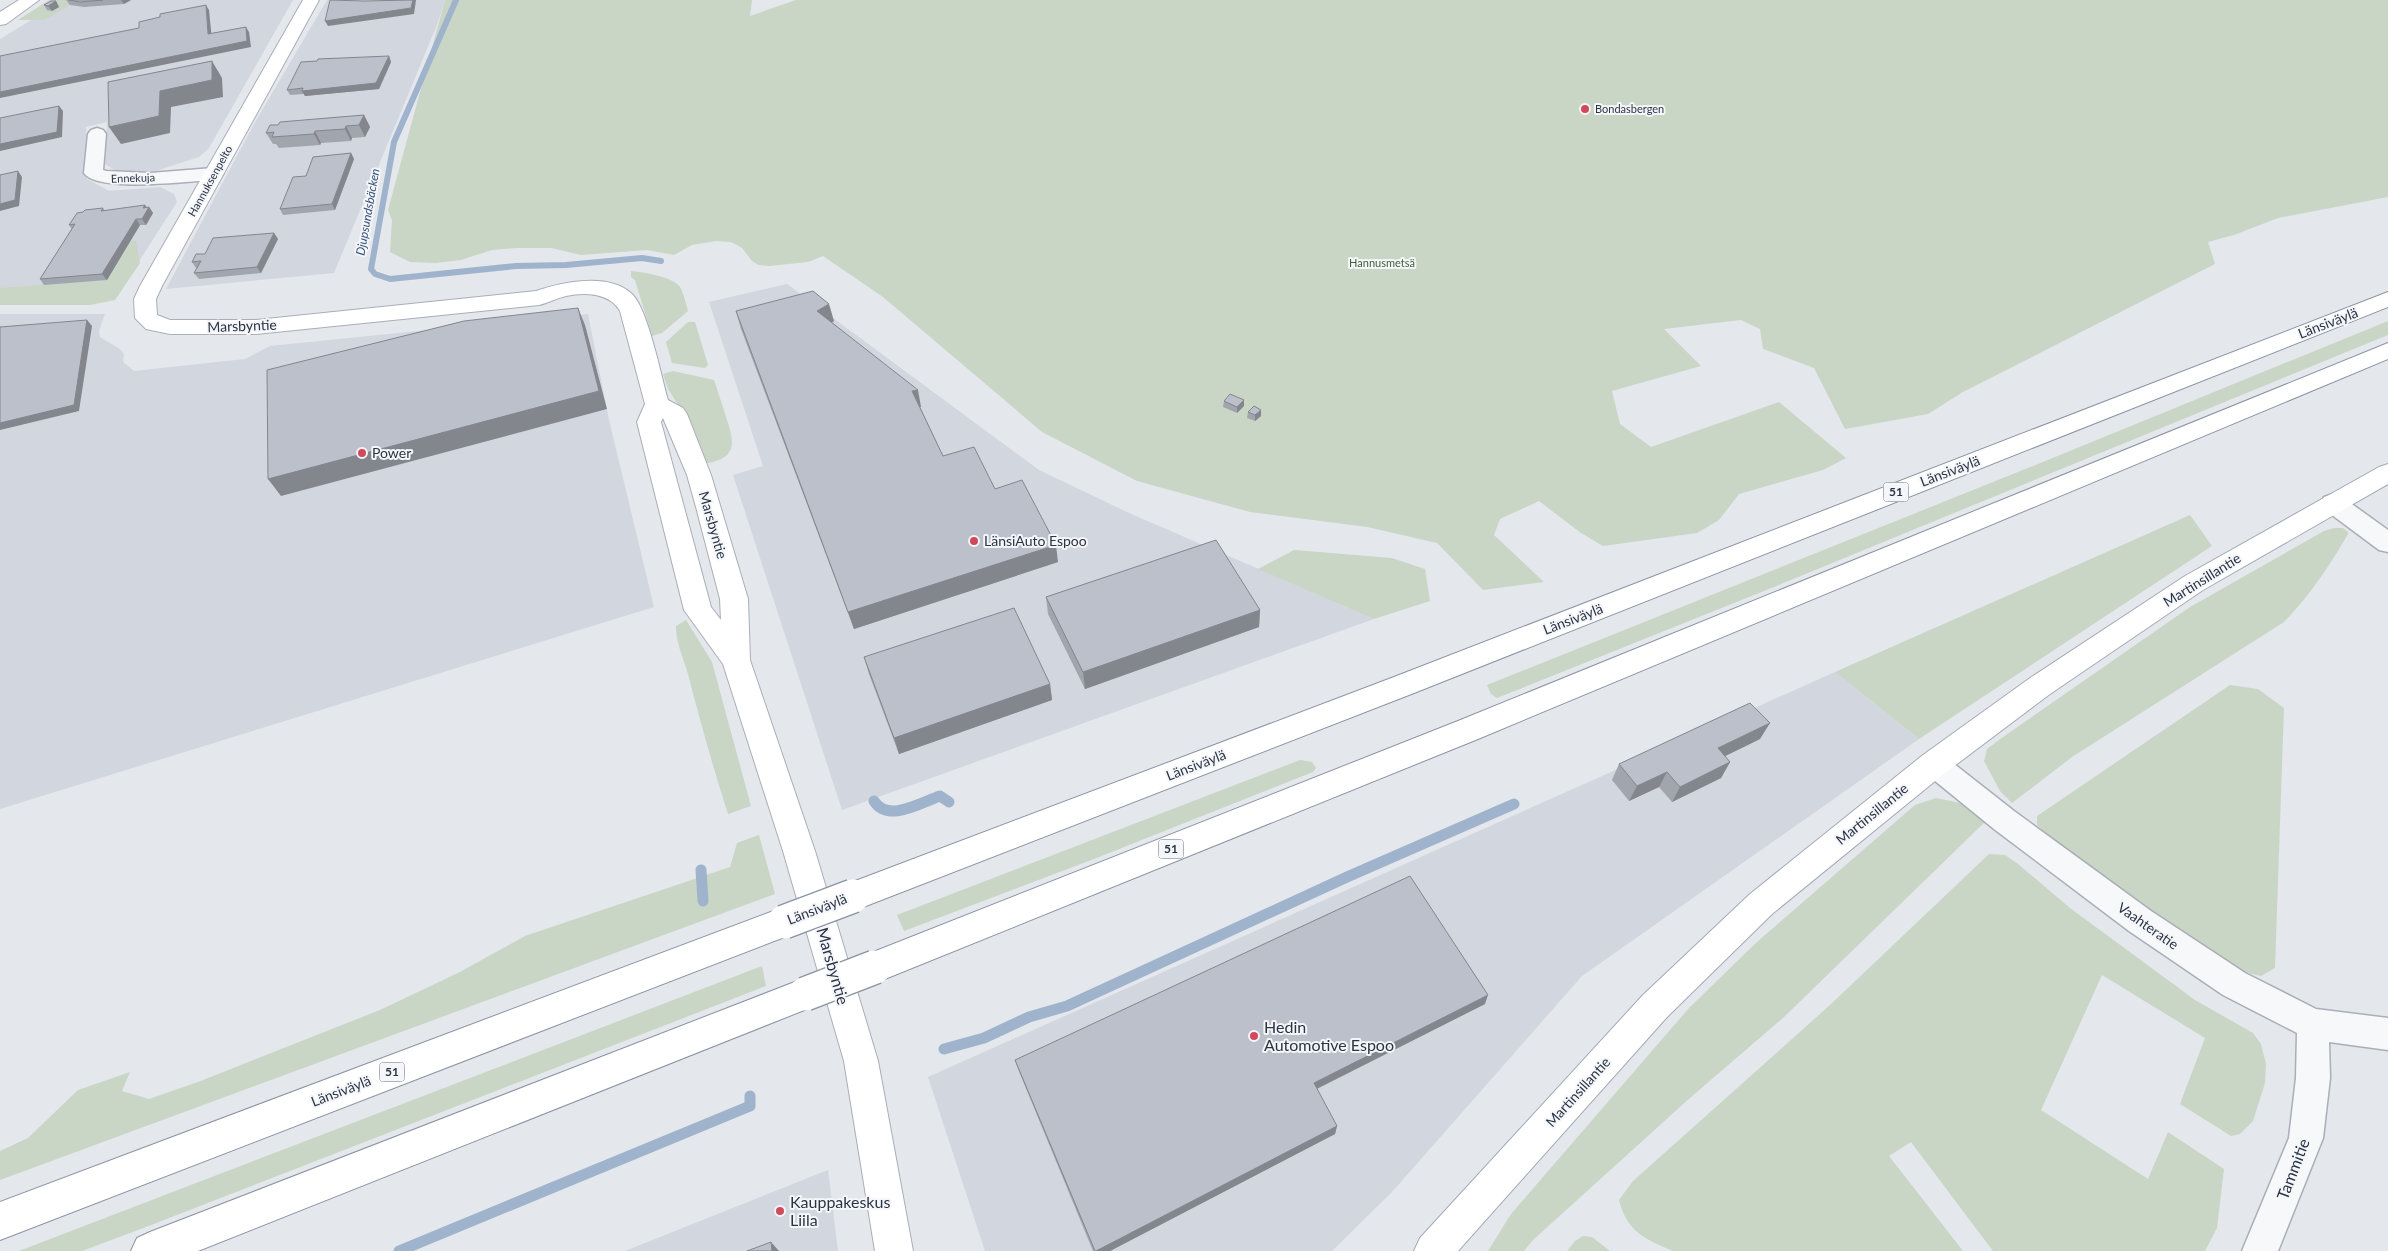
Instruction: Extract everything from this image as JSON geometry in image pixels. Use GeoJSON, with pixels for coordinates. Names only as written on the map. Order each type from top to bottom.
{"type":"FeatureCollection","features":[{"type":"Feature","properties":{"kind":"main road"},"geometry":{"type":"LineString","coordinates":[[0,20],[31,0]]}},
{"type":"Feature","properties":{"kind":"main road","name":"Hannuksenpelto"},"geometry":{"type":"LineString","coordinates":[[197,327],[170,327],[154,324],[146,318],[145,299],[311,0]]}},
{"type":"Feature","properties":{"kind":"main road","name":"Marsbyntie"},"geometry":{"type":"LineString","coordinates":[[197,327],[279,325],[539,298],[563,290],[587,288],[610,290],[624,299],[631,310],[657,404],[649,422],[698,610],[736,660]]}},
{"type":"Feature","properties":{"kind":"main road","name":"Länsiväylä"},"geometry":{"type":"LineString","coordinates":[[0,1222],[1404,685],[2388,299]]}},
{"type":"Feature","properties":{"kind":"main road","name":"51"},"geometry":{"type":"LineString","coordinates":[[150,1251],[875,968],[1468,730],[2388,350]]}},
{"type":"Feature","properties":{"kind":"main road","name":"Marsbyntie"},"geometry":{"type":"LineString","coordinates":[[657,404],[674,414],[709,507],[734,599],[736,660],[799,851],[861,1061],[894,1251]]}},
{"type":"Feature","properties":{"kind":"main road","name":"Martinsillantie"},"geometry":{"type":"LineString","coordinates":[[1433,1251],[1655,1006],[1761,904],[1934,764],[2040,686],[2194,584],[2388,472]]}},
{"type":"Feature","properties":{"kind":"street","name":"Ennekuja"},"geometry":{"type":"LineString","coordinates":[[97,134],[93,173],[98,177],[119,179],[214,174]]}},
{"type":"Feature","properties":{"kind":"street"},"geometry":{"type":"LineString","coordinates":[[2333,503],[2388,543]]}},
{"type":"Feature","properties":{"kind":"street","name":"Vaahteratie"},"geometry":{"type":"LineString","coordinates":[[1934,764],[2004,820],[2140,921],[2234,984],[2313,1024],[2388,1034]]}},
{"type":"Feature","properties":{"kind":"street","name":"Tammitie"},"geometry":{"type":"LineString","coordinates":[[2260,1251],[2306,1138],[2313,1078],[2313,1024]]}},
{"type":"Feature","properties":{"kind":"shaded area"},"geometry":{"type":"Polygon","coordinates":[[[64,0],[293,0],[209,148],[199,157],[156,171],[116,171],[105,164],[107,122],[86,127],[87,179],[109,191],[160,187],[174,194],[177,202],[120,291],[0,295],[0,39],[64,0]]]}},
{"type":"Feature","properties":{"kind":"shaded area"},"geometry":{"type":"Polygon","coordinates":[[[327,0],[445,0],[437,25],[334,273],[166,289],[254,124],[327,0]]]}},
{"type":"Feature","properties":{"kind":"shaded area","name":"LänsiAuto Espoo"},"geometry":{"type":"Polygon","coordinates":[[[787,284],[1039,470],[1129,513],[1374,619],[842,810],[733,475],[763,466],[709,302],[787,284]]]}},
{"type":"Feature","properties":{"kind":"shaded area"},"geometry":{"type":"Polygon","coordinates":[[[0,314],[105,314],[99,331],[100,337],[120,349],[124,354],[123,362],[134,371],[245,359],[270,346],[588,314],[609,420],[654,607],[0,809],[0,314]]]}},
{"type":"Feature","properties":{"kind":"shaded area"},"geometry":{"type":"Polygon","coordinates":[[[1835,672],[1919,739],[1582,976],[1392,1192],[1332,1251],[985,1251],[928,1077],[1835,672]]]}},
{"type":"Feature","properties":{"kind":"shaded area","name":"Kauppakeskus Liila"},"geometry":{"type":"Polygon","coordinates":[[[828,1170],[838,1251],[625,1251],[828,1170]]]}},
{"type":"Feature","properties":{"kind":"green space"},"geometry":{"type":"Polygon","coordinates":[[[49,0],[78,0],[45,20],[18,20],[49,0]]]}},
{"type":"Feature","properties":{"kind":"green space","name":"Hannusmetsä"},"geometry":{"type":"Polygon","coordinates":[[[445,0],[752,0],[750,16],[796,0],[2388,0],[2388,197],[2278,218],[2234,235],[2208,242],[2215,264],[1963,392],[1928,414],[1845,429],[1814,368],[1763,349],[1760,329],[1741,320],[1664,329],[1701,366],[1612,391],[1620,424],[1651,447],[1779,402],[1846,458],[1823,470],[1739,494],[1719,520],[1697,533],[1603,546],[1581,533],[1539,501],[1500,519],[1494,535],[1544,582],[1483,590],[1437,543],[1367,527],[1250,512],[1137,481],[1042,432],[883,297],[823,256],[808,262],[769,266],[758,265],[752,261],[742,248],[731,242],[716,241],[692,245],[674,255],[647,250],[581,255],[551,248],[516,248],[492,250],[461,260],[435,263],[410,262],[390,252],[392,220],[388,210],[445,0]]]}},
{"type":"Feature","properties":{"kind":"green space"},"geometry":{"type":"Polygon","coordinates":[[[131,241],[136,241],[140,263],[115,300],[90,305],[0,305],[0,288],[107,280],[131,241]]]}},
{"type":"Feature","properties":{"kind":"green space"},"geometry":{"type":"Polygon","coordinates":[[[631,271],[658,276],[677,283],[683,293],[688,311],[662,333],[652,336],[635,280],[631,277],[631,271]]]}},
{"type":"Feature","properties":{"kind":"green space"},"geometry":{"type":"Polygon","coordinates":[[[2388,321],[2388,335],[1759,593],[1497,698],[1491,694],[1487,685],[2038,464],[2388,321]]]}},
{"type":"Feature","properties":{"kind":"green space"},"geometry":{"type":"Polygon","coordinates":[[[688,322],[695,322],[708,365],[705,368],[672,363],[666,342],[688,322]]]}},
{"type":"Feature","properties":{"kind":"green space"},"geometry":{"type":"Polygon","coordinates":[[[673,371],[714,380],[732,442],[728,454],[723,458],[704,464],[689,422],[668,389],[663,374],[673,371]]]}},
{"type":"Feature","properties":{"kind":"green space"},"geometry":{"type":"Polygon","coordinates":[[[2190,515],[2212,546],[1919,739],[1835,672],[2190,515]]]}},
{"type":"Feature","properties":{"kind":"green space"},"geometry":{"type":"Polygon","coordinates":[[[2343,528],[2348,534],[2319,580],[2284,622],[2072,757],[2012,803],[2000,791],[1984,761],[1987,749],[2190,607],[2324,531],[2343,528]]]}},
{"type":"Feature","properties":{"kind":"green space"},"geometry":{"type":"Polygon","coordinates":[[[1294,550],[1392,558],[1425,569],[1430,601],[1374,619],[1258,569],[1294,550]]]}},
{"type":"Feature","properties":{"kind":"green space"},"geometry":{"type":"Polygon","coordinates":[[[686,620],[712,662],[751,806],[728,814],[677,638],[676,626],[686,620]]]}},
{"type":"Feature","properties":{"kind":"green space"},"geometry":{"type":"Polygon","coordinates":[[[2230,685],[2258,689],[2284,708],[2275,968],[2261,976],[2239,971],[2065,850],[2037,825],[2037,816],[2230,685]]]}},
{"type":"Feature","properties":{"kind":"green space"},"geometry":{"type":"Polygon","coordinates":[[[1300,760],[1312,762],[1316,768],[1313,772],[1094,859],[904,931],[897,915],[1300,760]]]}},
{"type":"Feature","properties":{"kind":"green space"},"geometry":{"type":"Polygon","coordinates":[[[1936,798],[1965,804],[1988,819],[1783,1018],[1691,1097],[1533,1240],[1524,1251],[1488,1251],[1511,1214],[1689,1008],[1757,942],[1915,805],[1936,798]]]}},
{"type":"Feature","properties":{"kind":"green space"},"geometry":{"type":"Polygon","coordinates":[[[759,835],[775,894],[0,1180],[0,1151],[28,1138],[78,1090],[130,1072],[122,1091],[149,1099],[198,1082],[380,1010],[460,972],[525,936],[730,867],[737,843],[759,835]]]}},
{"type":"Feature","properties":{"kind":"green space"},"geometry":{"type":"Polygon","coordinates":[[[1989,854],[2005,855],[2018,864],[2070,908],[2195,1000],[2253,1033],[2261,1044],[2266,1064],[2265,1083],[2253,1121],[2240,1134],[2231,1136],[2180,1104],[2205,1038],[2102,975],[2041,1110],[2148,1179],[2168,1132],[2224,1169],[2217,1228],[2205,1251],[1993,1251],[1911,1142],[1889,1156],[1963,1251],[1673,1251],[1638,1233],[1627,1220],[1619,1200],[1633,1181],[1830,1005],[1989,854]]]}},
{"type":"Feature","properties":{"kind":"green space"},"geometry":{"type":"Polygon","coordinates":[[[762,966],[766,986],[146,1227],[82,1251],[19,1251],[762,966]]]}},
{"type":"Feature","properties":{"kind":"green space"},"geometry":{"type":"Polygon","coordinates":[[[1583,1236],[1592,1237],[1610,1251],[1567,1251],[1575,1241],[1583,1236]]]}},
{"type":"Feature","properties":{"kind":"building"},"geometry":{"type":"Polygon","coordinates":[[[69,0],[103,0],[80,2],[69,0]]]}},
{"type":"Feature","properties":{"kind":"building"},"geometry":{"type":"Polygon","coordinates":[[[330,0],[413,0],[411,8],[325,21],[330,0]]]}},
{"type":"Feature","properties":{"kind":"building"},"geometry":{"type":"Polygon","coordinates":[[[51,1],[56,1],[48,6],[44,5],[51,1]]]}},
{"type":"Feature","properties":{"kind":"building"},"geometry":{"type":"Polygon","coordinates":[[[206,5],[208,34],[246,27],[247,41],[0,92],[0,56],[139,28],[139,22],[160,17],[160,14],[206,5]]]}},
{"type":"Feature","properties":{"kind":"building"},"geometry":{"type":"Polygon","coordinates":[[[389,56],[376,83],[302,91],[303,88],[287,90],[301,62],[317,61],[318,59],[389,56]]]}},
{"type":"Feature","properties":{"kind":"building"},"geometry":{"type":"Polygon","coordinates":[[[212,61],[212,80],[160,91],[159,116],[109,127],[108,82],[212,61]]]}},
{"type":"Feature","properties":{"kind":"building"},"geometry":{"type":"Polygon","coordinates":[[[59,106],[57,132],[0,144],[0,118],[59,106]]]}},
{"type":"Feature","properties":{"kind":"building"},"geometry":{"type":"Polygon","coordinates":[[[364,115],[359,125],[346,126],[345,129],[315,131],[314,134],[272,137],[274,132],[266,133],[270,125],[278,125],[280,122],[364,115]]]}},
{"type":"Feature","properties":{"kind":"building"},"geometry":{"type":"Polygon","coordinates":[[[351,153],[332,204],[280,209],[293,177],[306,176],[313,157],[351,153]]]}},
{"type":"Feature","properties":{"kind":"building"},"geometry":{"type":"Polygon","coordinates":[[[18,171],[15,200],[0,204],[0,175],[18,171]]]}},
{"type":"Feature","properties":{"kind":"building"},"geometry":{"type":"Polygon","coordinates":[[[145,205],[143,208],[149,207],[142,219],[136,219],[102,274],[40,279],[75,224],[69,225],[77,213],[85,210],[103,208],[101,211],[145,205]]]}},
{"type":"Feature","properties":{"kind":"building"},"geometry":{"type":"Polygon","coordinates":[[[274,233],[257,267],[194,273],[201,261],[192,262],[196,254],[205,254],[213,238],[274,233]]]}},
{"type":"Feature","properties":{"kind":"building"},"geometry":{"type":"Polygon","coordinates":[[[813,291],[829,304],[817,311],[918,390],[912,391],[943,456],[974,447],[995,489],[1022,480],[1056,545],[848,612],[736,311],[813,291]]]}},
{"type":"Feature","properties":{"kind":"building","name":"Power"},"geometry":{"type":"Polygon","coordinates":[[[578,308],[599,391],[268,479],[267,370],[464,321],[578,308]]]}},
{"type":"Feature","properties":{"kind":"building"},"geometry":{"type":"Polygon","coordinates":[[[87,320],[74,405],[0,423],[0,327],[87,320]]]}},
{"type":"Feature","properties":{"kind":"building"},"geometry":{"type":"Polygon","coordinates":[[[1230,394],[1244,400],[1237,407],[1224,401],[1230,394]]]}},
{"type":"Feature","properties":{"kind":"building"},"geometry":{"type":"Polygon","coordinates":[[[1254,406],[1261,410],[1255,415],[1248,412],[1254,406]]]}},
{"type":"Feature","properties":{"kind":"building"},"geometry":{"type":"Polygon","coordinates":[[[1216,540],[1260,610],[1083,672],[1046,597],[1216,540]]]}},
{"type":"Feature","properties":{"kind":"building"},"geometry":{"type":"Polygon","coordinates":[[[1014,608],[1050,684],[894,738],[864,657],[1014,608]]]}},
{"type":"Feature","properties":{"kind":"building"},"geometry":{"type":"Polygon","coordinates":[[[1750,703],[1770,723],[1718,748],[1730,762],[1680,787],[1667,772],[1637,786],[1619,764],[1750,703]]]}},
{"type":"Feature","properties":{"kind":"building","name":"Hedin Automotive Espoo"},"geometry":{"type":"Polygon","coordinates":[[[1410,876],[1488,995],[1314,1083],[1337,1126],[1095,1251],[1015,1060],[1410,876]]]}},
{"type":"Feature","properties":{"kind":"building"},"geometry":{"type":"Polygon","coordinates":[[[771,1242],[772,1251],[747,1251],[771,1242]]]}},
{"type":"Feature","properties":{"kind":"waterway","name":"Djupsundsbäcken"},"geometry":{"type":"LineString","coordinates":[[456,0],[394,142],[371,269],[375,274],[390,279],[516,266],[566,265],[642,258],[661,261]]}},
{"type":"Feature","properties":{"kind":"waterway"},"geometry":{"type":"LineString","coordinates":[[874,801],[880,807],[896,811],[940,796],[949,802]]}},
{"type":"Feature","properties":{"kind":"waterway"},"geometry":{"type":"LineString","coordinates":[[944,1049],[984,1038],[1029,1017],[1067,1006],[1347,877],[1514,804]]}},
{"type":"Feature","properties":{"kind":"waterway"},"geometry":{"type":"LineString","coordinates":[[701,870],[703,901]]}},
{"type":"Feature","properties":{"kind":"waterway"},"geometry":{"type":"LineString","coordinates":[[399,1251],[750,1106],[750,1096]]}},
{"type":"Feature","properties":{"kind":"place","name":"Bondasbergen"},"geometry":{"type":"Point","coordinates":[1585,109]}},
{"type":"Feature","properties":{"kind":"place","name":"Power"},"geometry":{"type":"Point","coordinates":[362,453]}},
{"type":"Feature","properties":{"kind":"place","name":"LänsiAuto Espoo"},"geometry":{"type":"Point","coordinates":[974,541]}},
{"type":"Feature","properties":{"kind":"place","name":"Hedin Automotive Espoo"},"geometry":{"type":"Point","coordinates":[1254,1036]}},
{"type":"Feature","properties":{"kind":"place","name":"Kauppakeskus Liila"},"geometry":{"type":"Point","coordinates":[780,1211]}}]}
